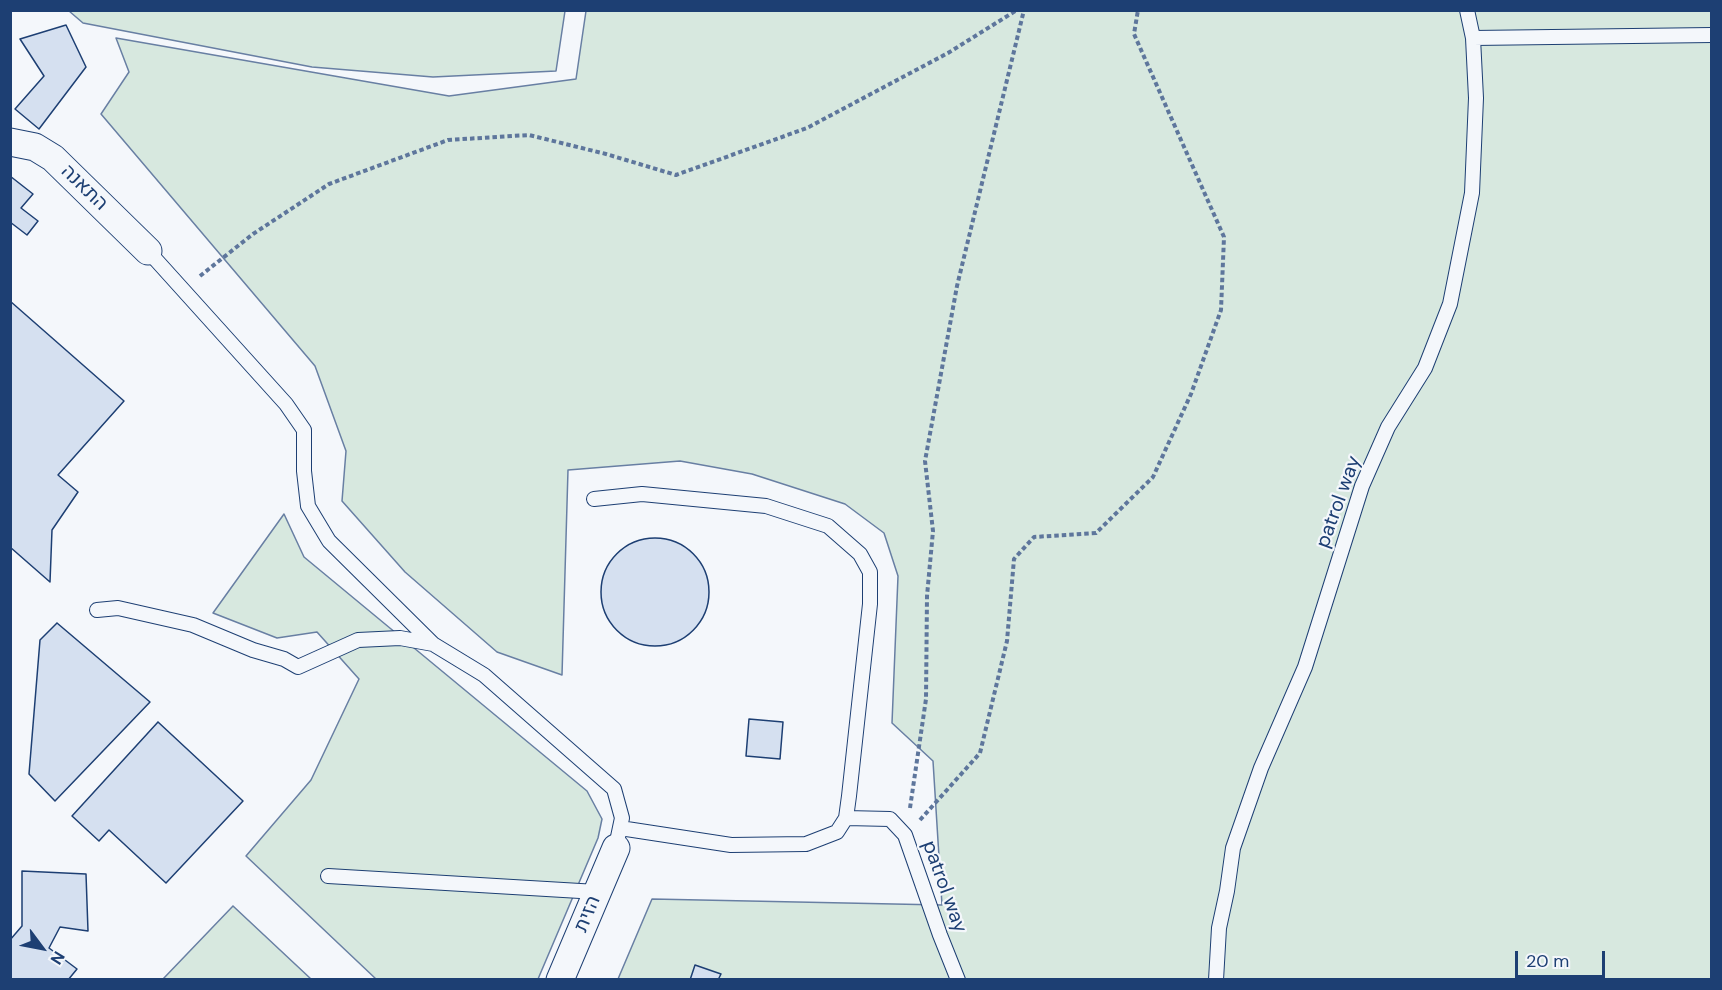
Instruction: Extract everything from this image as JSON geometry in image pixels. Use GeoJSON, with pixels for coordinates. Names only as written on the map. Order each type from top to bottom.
{"type":"FeatureCollection","features":[{"type":"Feature","properties":{"kind":"street","name":"התאנה"},"geometry":{"type":"LineString","coordinates":[[10,142],[35,147],[53,158],[148,251]]}},
{"type":"Feature","properties":{"kind":"street","name":"הזית"},"geometry":{"type":"LineString","coordinates":[[560,980],[618,838]]}},
{"type":"Feature","properties":{"kind":"lane","name":"patrol way"},"geometry":{"type":"LineString","coordinates":[[1216,980],[1219,928],[1233,848],[1261,768],[1305,667],[1362,486],[1388,427],[1425,368],[1450,304],[1472,193],[1476,98],[1473,38],[1467,10]]}},
{"type":"Feature","properties":{"kind":"lane"},"geometry":{"type":"LineString","coordinates":[[1473,38],[1712,35]]}},
{"type":"Feature","properties":{"kind":"lane"},"geometry":{"type":"LineString","coordinates":[[148,251],[286,404],[304,430],[304,471],[308,506],[329,541],[433,644],[484,675],[614,789],[622,818],[618,838],[730,844],[806,844],[837,832],[846,818],[870,604],[870,572],[860,554],[828,526],[766,506],[642,494],[594,499]]}},
{"type":"Feature","properties":{"kind":"lane"},"geometry":{"type":"LineString","coordinates":[[97,610],[118,608],[193,625],[253,650],[284,659],[298,667],[358,640],[400,638],[433,644]]}},
{"type":"Feature","properties":{"kind":"lane","name":"patrol way"},"geometry":{"type":"LineString","coordinates":[[846,818],[890,819],[905,835],[958,980]]}},
{"type":"Feature","properties":{"kind":"lane"},"geometry":{"type":"LineString","coordinates":[[328,876],[597,892]]}},
{"type":"Feature","properties":{"kind":"path"},"geometry":{"type":"LineString","coordinates":[[183,290],[253,234],[329,184],[448,140],[529,135],[606,154],[676,175],[807,128],[948,53],[1017,10]]}},
{"type":"Feature","properties":{"kind":"path"},"geometry":{"type":"LineString","coordinates":[[905,835],[926,699],[927,596],[933,531],[925,461],[957,286],[1024,10]]}},
{"type":"Feature","properties":{"kind":"path"},"geometry":{"type":"LineString","coordinates":[[905,835],[980,753],[1007,641],[1014,559],[1034,537],[1096,533],[1153,477],[1191,394],[1221,310],[1224,237],[1134,34],[1138,10]]}},
{"type":"Feature","properties":{"kind":"shaded area"},"geometry":{"type":"Polygon","coordinates":[[[69,11],[565,11],[556,71],[433,77],[312,67],[83,23],[69,11]]]}},
{"type":"Feature","properties":{"kind":"shaded area"},"geometry":{"type":"Polygon","coordinates":[[[586,11],[1711,11],[1711,979],[618,979],[652,899],[942,905],[933,761],[892,723],[898,576],[884,533],[845,504],[752,474],[680,461],[568,470],[562,675],[497,652],[405,572],[342,501],[346,451],[315,366],[101,114],[129,72],[116,38],[449,96],[576,79],[586,11]]]}},
{"type":"Feature","properties":{"kind":"shaded area"},"geometry":{"type":"Polygon","coordinates":[[[284,514],[304,557],[587,791],[602,819],[598,838],[538,979],[376,979],[246,856],[311,780],[359,679],[317,632],[277,638],[213,613],[284,514]]]}},
{"type":"Feature","properties":{"kind":"shaded area"},"geometry":{"type":"Polygon","coordinates":[[[233,906],[311,979],[163,979],[233,906]]]}},
{"type":"Feature","properties":{"kind":"building"},"geometry":{"type":"Polygon","coordinates":[[[66,25],[86,67],[39,129],[15,109],[44,76],[20,39],[66,25]]]}},
{"type":"Feature","properties":{"kind":"building"},"geometry":{"type":"Polygon","coordinates":[[[10,176],[33,194],[21,208],[38,221],[27,235],[10,222],[10,176]]]}},
{"type":"Feature","properties":{"kind":"building"},"geometry":{"type":"Polygon","coordinates":[[[10,301],[124,401],[58,475],[78,492],[52,530],[50,582],[10,547],[10,301]]]}},
{"type":"Feature","properties":{"kind":"building"},"geometry":{"type":"Polygon","coordinates":[[[655,538],[676,542],[693,554],[705,571],[709,592],[705,613],[693,630],[676,642],[655,646],[634,642],[617,630],[605,613],[601,592],[605,571],[617,554],[634,542],[655,538]]]}},
{"type":"Feature","properties":{"kind":"building"},"geometry":{"type":"Polygon","coordinates":[[[57,623],[150,702],[55,801],[29,774],[40,640],[57,623]]]}},
{"type":"Feature","properties":{"kind":"building"},"geometry":{"type":"Polygon","coordinates":[[[749,719],[783,722],[780,759],[746,756],[749,719]]]}},
{"type":"Feature","properties":{"kind":"building"},"geometry":{"type":"Polygon","coordinates":[[[158,722],[243,801],[166,883],[109,830],[99,841],[72,816],[158,722]]]}},
{"type":"Feature","properties":{"kind":"building"},"geometry":{"type":"Polygon","coordinates":[[[22,871],[86,874],[88,931],[60,927],[49,948],[77,969],[68,980],[10,980],[10,940],[22,926],[22,871]]]}},
{"type":"Feature","properties":{"kind":"building"},"geometry":{"type":"Polygon","coordinates":[[[695,965],[721,974],[718,980],[690,980],[695,965]]]}}]}
